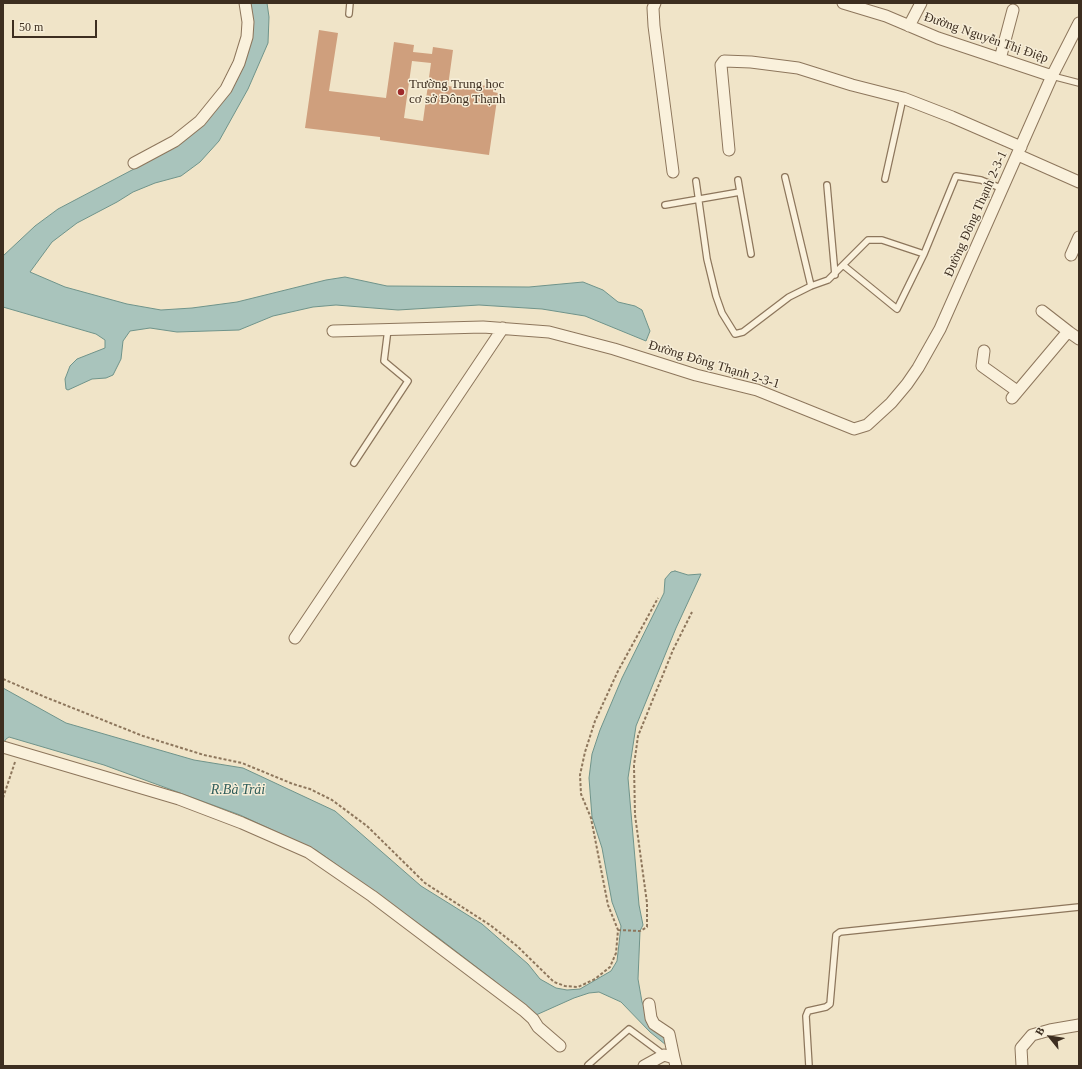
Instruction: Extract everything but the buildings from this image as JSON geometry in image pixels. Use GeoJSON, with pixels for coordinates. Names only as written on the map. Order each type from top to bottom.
{"type":"FeatureCollection","features":[{"type":"Feature","properties":{"kind":"street"},"geometry":{"type":"LineString","coordinates":[[134,163],[175,141],[200,121],[226,88],[239,63],[247,37],[248,22],[245,3]]}},
{"type":"Feature","properties":{"kind":"street"},"geometry":{"type":"LineString","coordinates":[[655,3],[653,8],[654,26],[673,172]]}},
{"type":"Feature","properties":{"kind":"street","name":"Đường Nguyễn Thị Điệp"},"geometry":{"type":"LineString","coordinates":[[843,3],[886,16],[909,26],[1000,59],[1035,69],[1052,76]]}},
{"type":"Feature","properties":{"kind":"street"},"geometry":{"type":"LineString","coordinates":[[909,26],[921,3]]}},
{"type":"Feature","properties":{"kind":"street"},"geometry":{"type":"LineString","coordinates":[[1000,59],[1013,10]]}},
{"type":"Feature","properties":{"kind":"street","name":"Đường Đông Thạnh 2-3-1"},"geometry":{"type":"LineString","coordinates":[[333,330],[483,327],[549,332],[614,349],[696,375],[757,390],[854,429],[867,425],[891,403],[918,368],[940,329],[1052,76],[1079,23]]}},
{"type":"Feature","properties":{"kind":"street"},"geometry":{"type":"LineString","coordinates":[[729,150],[721,64],[724,61],[751,62],[798,68],[852,85],[903,98],[952,117],[1079,182]]}},
{"type":"Feature","properties":{"kind":"street"},"geometry":{"type":"LineString","coordinates":[[1071,255],[1079,237]]}},
{"type":"Feature","properties":{"kind":"street"},"geometry":{"type":"LineString","coordinates":[[1042,311],[1079,339]]}},
{"type":"Feature","properties":{"kind":"street"},"geometry":{"type":"LineString","coordinates":[[295,638],[503,328]]}},
{"type":"Feature","properties":{"kind":"street"},"geometry":{"type":"LineString","coordinates":[[984,351],[982,366],[1014,394],[1069,332]]}},
{"type":"Feature","properties":{"kind":"street"},"geometry":{"type":"LineString","coordinates":[[3,747],[179,799],[242,823],[308,852],[378,900],[533,1019],[538,1027],[560,1046]]}},
{"type":"Feature","properties":{"kind":"street"},"geometry":{"type":"LineString","coordinates":[[644,1066],[671,1060],[669,1034],[654,1024],[651,1018],[649,1004]]}},
{"type":"Feature","properties":{"kind":"street"},"geometry":{"type":"LineString","coordinates":[[1022,1066],[1021,1048],[1032,1035],[1079,1025]]}},
{"type":"Feature","properties":{"kind":"lane"},"geometry":{"type":"LineString","coordinates":[[349,14],[350,3]]}},
{"type":"Feature","properties":{"kind":"lane"},"geometry":{"type":"LineString","coordinates":[[1052,76],[1079,83]]}},
{"type":"Feature","properties":{"kind":"lane"},"geometry":{"type":"LineString","coordinates":[[886,179],[903,98]]}},
{"type":"Feature","properties":{"kind":"lane"},"geometry":{"type":"LineString","coordinates":[[844,265],[897,309],[924,254],[956,176],[981,180],[1003,189]]}},
{"type":"Feature","properties":{"kind":"lane"},"geometry":{"type":"LineString","coordinates":[[785,177],[811,286]]}},
{"type":"Feature","properties":{"kind":"lane"},"geometry":{"type":"LineString","coordinates":[[738,180],[751,254]]}},
{"type":"Feature","properties":{"kind":"lane"},"geometry":{"type":"LineString","coordinates":[[696,181],[707,259],[716,296],[722,313],[735,334],[744,332],[789,297],[811,286],[828,280],[868,240],[882,240],[924,254]]}},
{"type":"Feature","properties":{"kind":"lane"},"geometry":{"type":"LineString","coordinates":[[827,185],[835,274]]}},
{"type":"Feature","properties":{"kind":"lane"},"geometry":{"type":"LineString","coordinates":[[665,205],[740,192]]}},
{"type":"Feature","properties":{"kind":"lane"},"geometry":{"type":"LineString","coordinates":[[354,463],[408,381],[384,361],[388,329]]}},
{"type":"Feature","properties":{"kind":"lane"},"geometry":{"type":"LineString","coordinates":[[809,1066],[806,1016],[808,1011],[826,1007],[830,1004],[836,935],[840,932],[1079,906]]}},
{"type":"Feature","properties":{"kind":"lane"},"geometry":{"type":"LineString","coordinates":[[588,1065],[629,1029],[671,1060]]}},
{"type":"Feature","properties":{"kind":"path"},"geometry":{"type":"LineString","coordinates":[[3,679],[44,697],[143,736],[204,755],[242,763],[293,784],[310,789],[332,800],[367,826],[425,883],[490,924],[517,946],[554,982],[565,986],[578,987],[595,979],[610,967],[616,952],[618,930],[608,905],[591,818],[582,794],[580,775],[585,752],[595,721],[618,671],[658,598]]}},
{"type":"Feature","properties":{"kind":"path"},"geometry":{"type":"LineString","coordinates":[[618,930],[640,931],[647,927],[647,903],[635,815],[634,765],[638,736],[673,650],[692,612]]}},
{"type":"Feature","properties":{"kind":"path"},"geometry":{"type":"LineString","coordinates":[[3,798],[18,751]]}},
{"type":"Feature","properties":{"kind":"water"},"geometry":{"type":"Polygon","coordinates":[[[247,3],[267,3],[269,17],[268,43],[248,89],[219,141],[200,162],[181,176],[155,183],[133,192],[77,223],[52,242],[30,272],[65,287],[127,304],[161,310],[192,308],[237,302],[326,280],[345,277],[387,286],[529,287],[583,282],[603,290],[618,302],[635,306],[642,310],[650,331],[646,341],[585,316],[542,309],[479,305],[398,310],[336,305],[313,307],[273,316],[239,330],[177,332],[150,328],[130,331],[123,341],[121,359],[113,375],[106,378],[92,379],[68,390],[66,389],[65,379],[70,366],[77,359],[105,348],[105,340],[96,334],[3,307],[3,256],[35,226],[58,209],[170,150],[199,129],[229,93],[245,60],[247,3]]]}},
{"type":"Feature","properties":{"kind":"water","name":"R.Bà Trải"},"geometry":{"type":"Polygon","coordinates":[[[675,571],[688,575],[701,574],[676,628],[636,726],[628,778],[639,905],[643,925],[640,931],[638,979],[642,1002],[652,1023],[667,1036],[671,1049],[650,1032],[621,1002],[599,992],[589,993],[574,998],[536,1015],[525,1015],[517,1012],[508,993],[496,982],[440,939],[316,850],[240,815],[104,765],[9,737],[3,744],[3,688],[66,723],[194,760],[243,768],[335,811],[421,886],[482,924],[528,964],[540,979],[556,988],[567,990],[580,989],[611,971],[617,961],[621,926],[612,902],[602,848],[592,817],[589,778],[592,754],[600,730],[622,678],[664,593],[665,579],[671,572],[675,571]]]}},
{"type":"Feature","properties":{"kind":"place","name":"Trường Trung học cơ sở Đông Thạnh"},"geometry":{"type":"Point","coordinates":[401,92]}}]}
